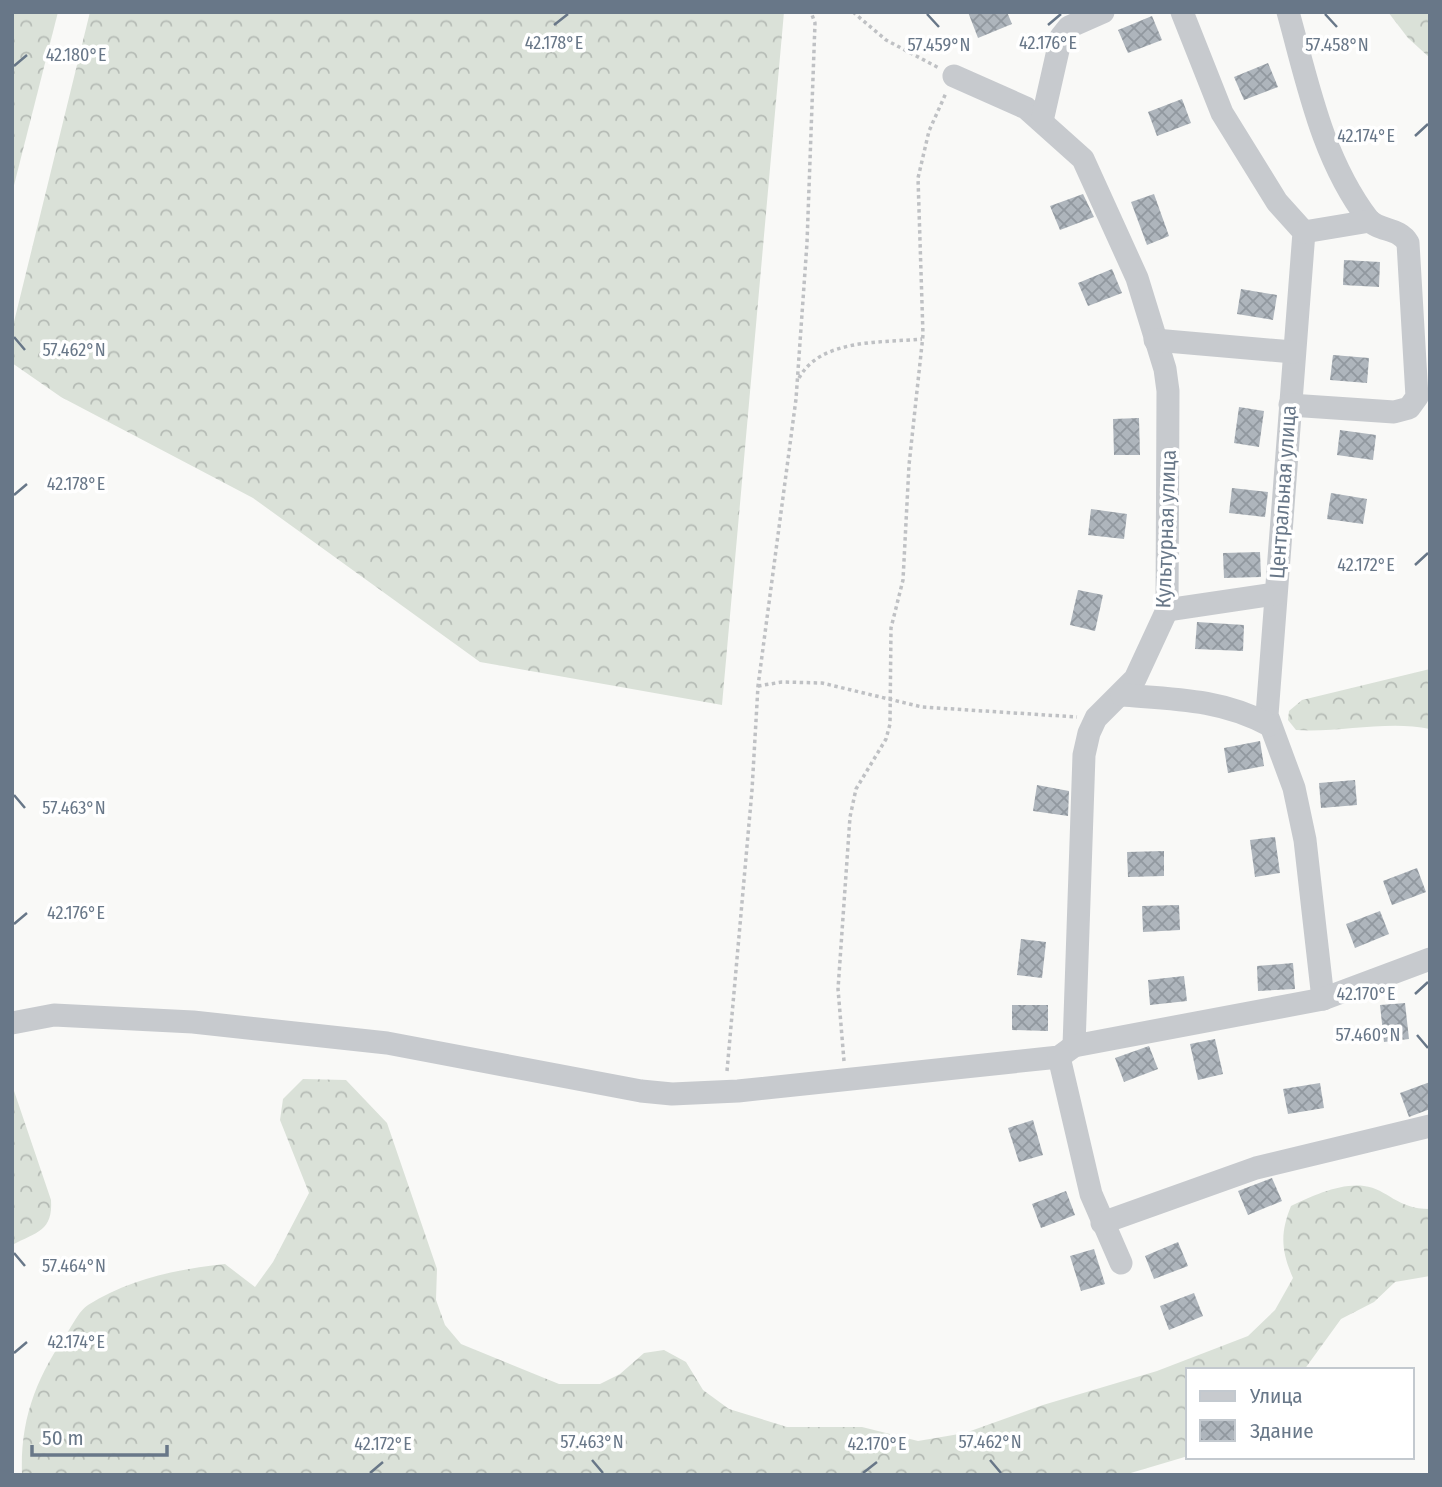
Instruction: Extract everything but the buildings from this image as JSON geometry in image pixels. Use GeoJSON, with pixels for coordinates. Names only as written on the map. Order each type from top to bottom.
{"type":"FeatureCollection","features":[{"type":"Feature","properties":{"kind":"street"},"geometry":{"type":"LineString","coordinates":[[1042,121],[1062,37],[1069,27],[1103,12]]}},
{"type":"Feature","properties":{"kind":"street"},"geometry":{"type":"LineString","coordinates":[[1182,12],[1222,113],[1277,202],[1304,232],[1370,221],[1404,235],[1408,243],[1418,397],[1409,408],[1394,412],[1290,405]]}},
{"type":"Feature","properties":{"kind":"street"},"geometry":{"type":"LineString","coordinates":[[1288,12],[1328,152],[1370,221]]}},
{"type":"Feature","properties":{"kind":"street","name":"Культурная улица"},"geometry":{"type":"LineString","coordinates":[[954,76],[999,94],[1042,121],[1083,159],[1137,278],[1168,391],[1167,610],[1143,665],[1122,695],[1096,718]]}},
{"type":"Feature","properties":{"kind":"street","name":"Центральная улица"},"geometry":{"type":"LineString","coordinates":[[1304,232],[1275,594],[1269,725],[1294,788],[1304,840],[1323,999]]}},
{"type":"Feature","properties":{"kind":"street"},"geometry":{"type":"LineString","coordinates":[[1155,340],[1293,352]]}},
{"type":"Feature","properties":{"kind":"street"},"geometry":{"type":"LineString","coordinates":[[1167,610],[1275,594]]}},
{"type":"Feature","properties":{"kind":"street"},"geometry":{"type":"LineString","coordinates":[[1122,695],[1206,701],[1249,714],[1269,725]]}},
{"type":"Feature","properties":{"kind":"street"},"geometry":{"type":"LineString","coordinates":[[1096,718],[1088,733],[1081,780],[1067,1052],[1091,1194],[1121,1263]]}},
{"type":"Feature","properties":{"kind":"street"},"geometry":{"type":"LineString","coordinates":[[12,1023],[54,1015],[193,1022],[387,1043],[641,1091],[725,1091],[846,1081],[1067,1052],[1323,999],[1430,959]]}},
{"type":"Feature","properties":{"kind":"street"},"geometry":{"type":"LineString","coordinates":[[1102,1223],[1256,1168],[1430,1126]]}},
{"type":"Feature","properties":{"kind":"path"},"geometry":{"type":"LineString","coordinates":[[725,1091],[752,790],[758,686],[798,380],[807,243],[814,23],[811,12]]}},
{"type":"Feature","properties":{"kind":"path"},"geometry":{"type":"LineString","coordinates":[[846,1081],[838,989],[850,817],[856,789],[886,738],[890,724],[891,628],[903,580],[909,465],[922,339],[918,178],[929,131],[954,76],[886,40],[853,12]]}},
{"type":"Feature","properties":{"kind":"path"},"geometry":{"type":"LineString","coordinates":[[798,380],[806,365],[846,346],[922,339]]}},
{"type":"Feature","properties":{"kind":"path"},"geometry":{"type":"LineString","coordinates":[[758,686],[782,682],[822,683],[922,707],[1096,718]]}},
{"type":"Feature","properties":{"kind":"green space"},"geometry":{"type":"Polygon","coordinates":[[[12,12],[58,12],[12,193],[12,12]]]}},
{"type":"Feature","properties":{"kind":"green space"},"geometry":{"type":"Polygon","coordinates":[[[90,12],[784,12],[722,705],[480,662],[253,498],[61,397],[12,363],[12,330],[90,12]]]}},
{"type":"Feature","properties":{"kind":"green space"},"geometry":{"type":"Polygon","coordinates":[[[1388,12],[1430,12],[1430,58],[1408,38],[1388,12]]]}},
{"type":"Feature","properties":{"kind":"green space"},"geometry":{"type":"Polygon","coordinates":[[[1430,669],[1430,729],[1380,726],[1296,730],[1288,720],[1289,711],[1302,700],[1430,669]]]}},
{"type":"Feature","properties":{"kind":"green space"},"geometry":{"type":"Polygon","coordinates":[[[303,1079],[346,1080],[387,1123],[437,1269],[436,1300],[445,1325],[461,1344],[559,1384],[600,1384],[620,1374],[644,1353],[664,1350],[686,1362],[703,1390],[729,1409],[787,1427],[862,1427],[918,1441],[965,1433],[1043,1405],[1157,1371],[1248,1336],[1275,1310],[1293,1278],[1283,1242],[1291,1206],[1336,1188],[1364,1186],[1409,1206],[1430,1209],[1430,1276],[1395,1282],[1374,1302],[1341,1319],[1305,1368],[1186,1368],[1186,1457],[1124,1475],[22,1475],[24,1434],[33,1398],[48,1364],[85,1307],[137,1282],[172,1272],[225,1264],[255,1287],[273,1262],[309,1193],[280,1120],[283,1099],[303,1079]]]}},
{"type":"Feature","properties":{"kind":"green space"},"geometry":{"type":"Polygon","coordinates":[[[12,1085],[51,1200],[51,1210],[42,1229],[12,1245],[12,1085]]]}}]}
